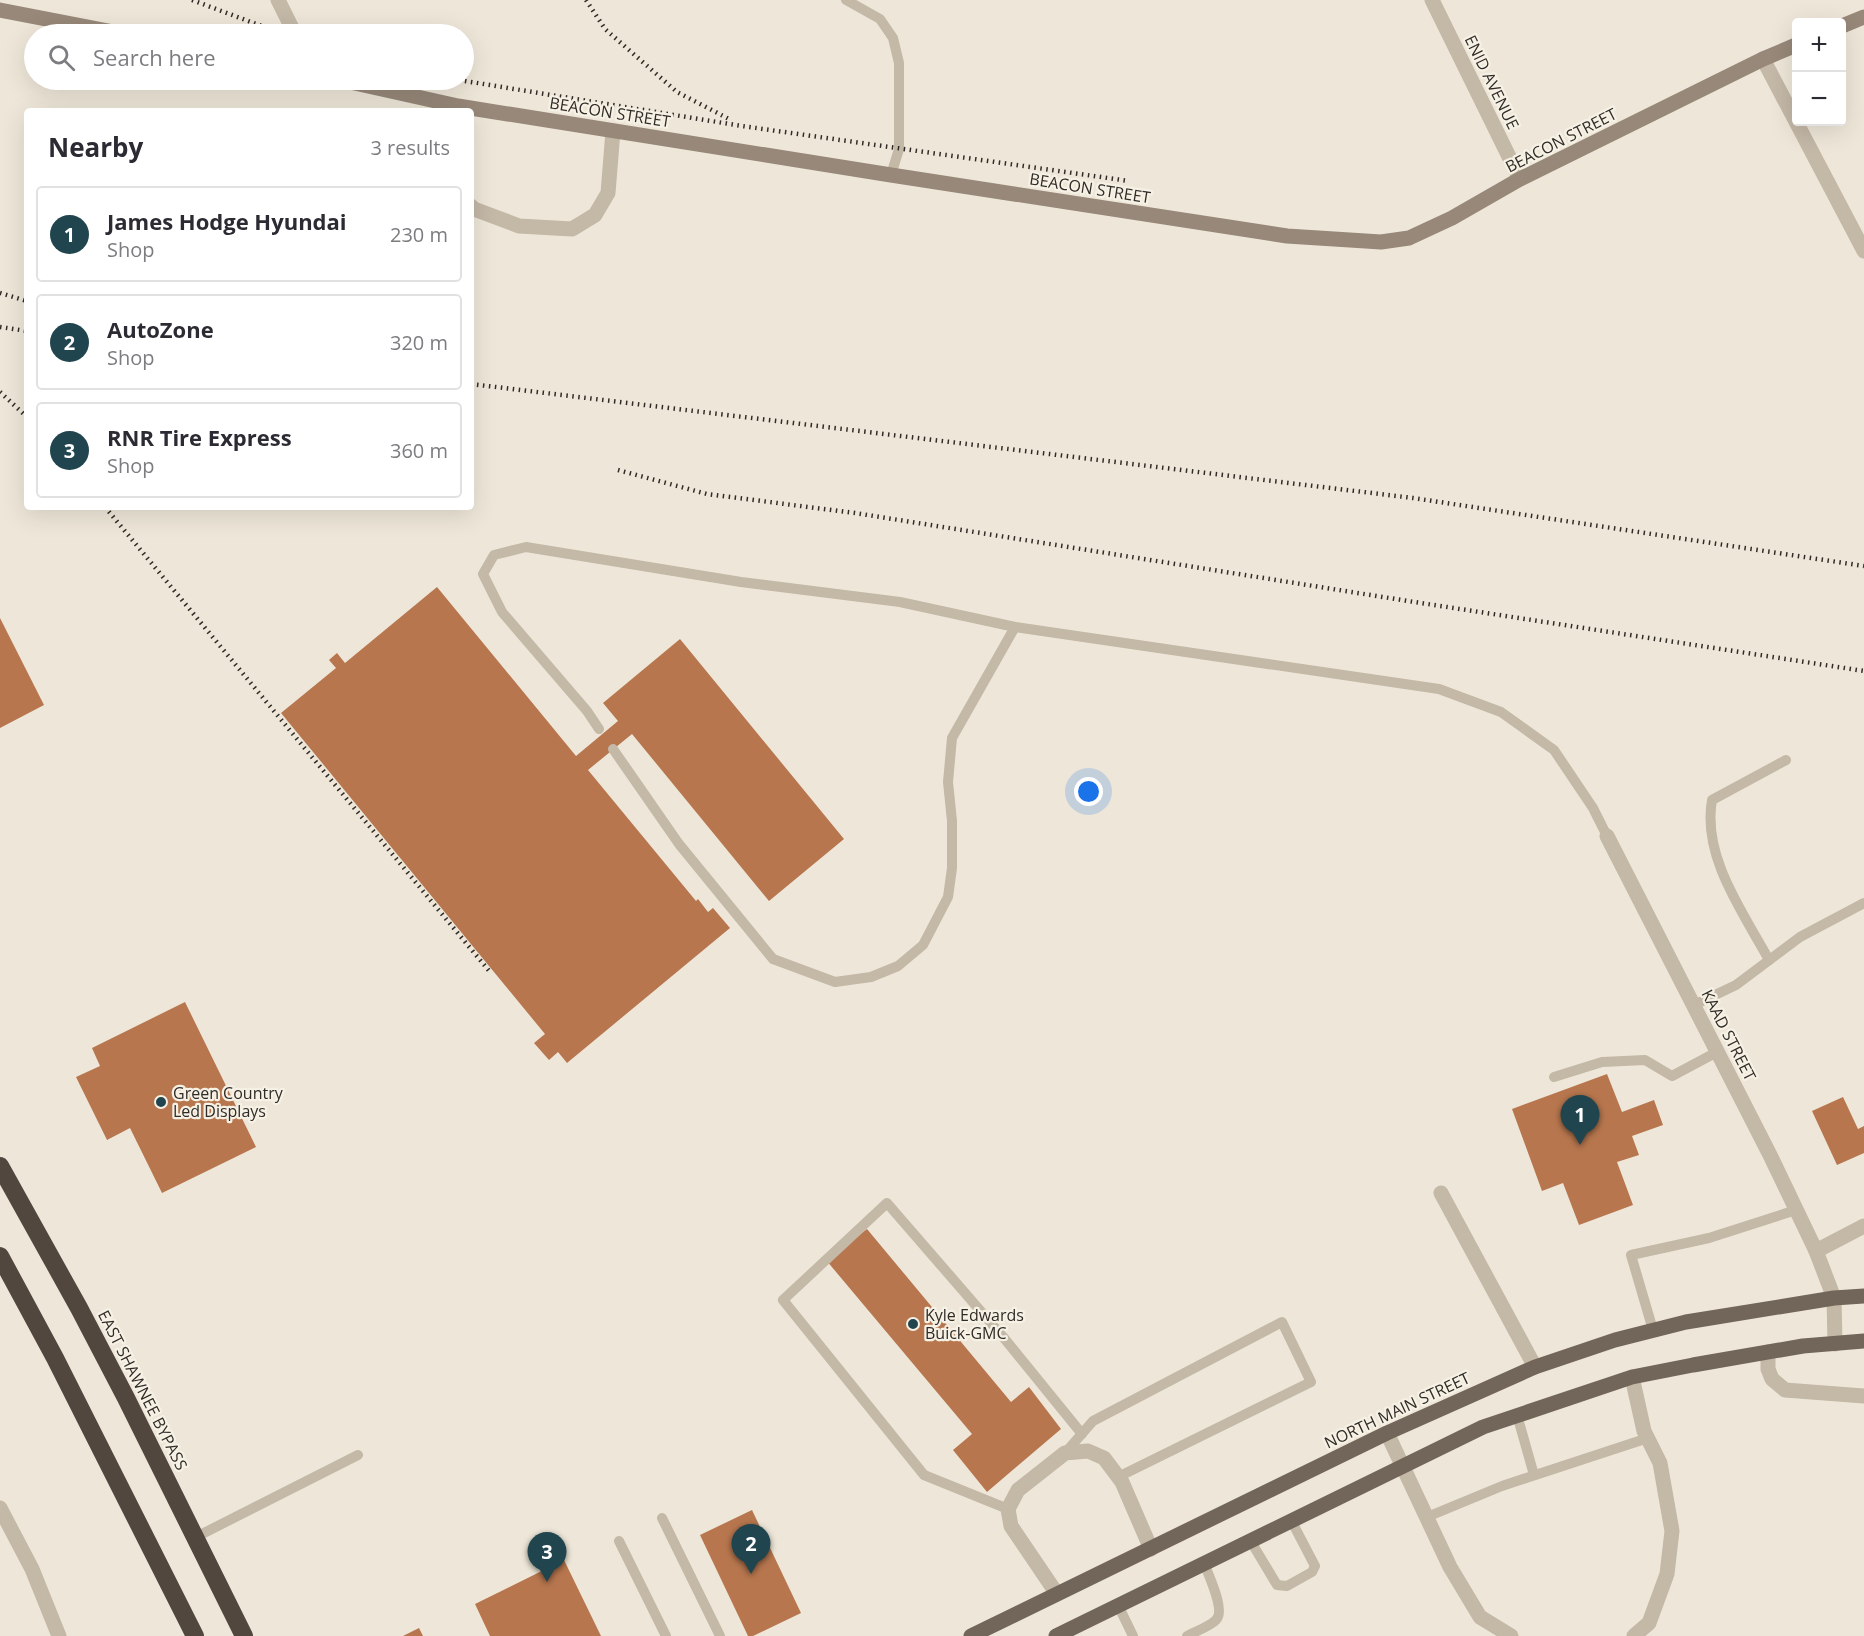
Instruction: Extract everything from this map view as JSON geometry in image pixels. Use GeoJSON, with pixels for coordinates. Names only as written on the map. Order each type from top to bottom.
{"type":"FeatureCollection","features":[{"type":"Feature","properties":{"kind":"highway","name":"EAST SHAWNEE BYPASS"},"geometry":{"type":"LineString","coordinates":[[0,1166],[52,1257],[126,1398],[244,1636]]}},
{"type":"Feature","properties":{"kind":"highway"},"geometry":{"type":"LineString","coordinates":[[0,1190],[52,1257]]}},
{"type":"Feature","properties":{"kind":"highway"},"geometry":{"type":"LineString","coordinates":[[0,1257],[55,1358],[195,1636]]}},
{"type":"Feature","properties":{"kind":"main road","name":"NORTH MAIN STREET"},"geometry":{"type":"LineString","coordinates":[[971,1636],[1387,1433],[1535,1367],[1615,1340],[1686,1322],[1833,1298],[1864,1296]]}},
{"type":"Feature","properties":{"kind":"main road"},"geometry":{"type":"LineString","coordinates":[[1056,1636],[1483,1427],[1632,1377],[1803,1346],[1864,1341]]}},
{"type":"Feature","properties":{"kind":"street"},"geometry":{"type":"LineString","coordinates":[[278,0],[290,24]]}},
{"type":"Feature","properties":{"kind":"street","name":"ENID AVENUE"},"geometry":{"type":"LineString","coordinates":[[1432,0],[1520,179]]}},
{"type":"Feature","properties":{"kind":"street"},"geometry":{"type":"LineString","coordinates":[[0,10],[72,24]]}},
{"type":"Feature","properties":{"kind":"street"},"geometry":{"type":"LineString","coordinates":[[1846,24],[1864,17]]}},
{"type":"Feature","properties":{"kind":"street","name":"BEACON STREET"},"geometry":{"type":"LineString","coordinates":[[474,110],[1287,237],[1381,242],[1409,238],[1452,218],[1520,179],[1763,59],[1792,47]]}},
{"type":"Feature","properties":{"kind":"street"},"geometry":{"type":"LineString","coordinates":[[1763,59],[1864,251]]}},
{"type":"Feature","properties":{"kind":"street","name":"BEACON STREET"},"geometry":{"type":"LineString","coordinates":[[384,90],[463,108]]}},
{"type":"Feature","properties":{"kind":"street"},"geometry":{"type":"LineString","coordinates":[[474,209],[519,226],[572,229],[596,215],[608,193],[613,131]]}},
{"type":"Feature","properties":{"kind":"street","name":"KAAD STREET"},"geometry":{"type":"LineString","coordinates":[[1607,836],[1816,1251],[1833,1298],[1835,1344]]}},
{"type":"Feature","properties":{"kind":"street"},"geometry":{"type":"LineString","coordinates":[[1441,1193],[1535,1367]]}},
{"type":"Feature","properties":{"kind":"street"},"geometry":{"type":"LineString","coordinates":[[1816,1251],[1864,1227]]}},
{"type":"Feature","properties":{"kind":"street"},"geometry":{"type":"LineString","coordinates":[[1768,1352],[1768,1369],[1772,1378],[1785,1390],[1864,1396]]}},
{"type":"Feature","properties":{"kind":"street"},"geometry":{"type":"LineString","coordinates":[[1632,1377],[1644,1431],[1660,1462],[1672,1531],[1666,1574],[1648,1623],[1634,1636]]}},
{"type":"Feature","properties":{"kind":"street"},"geometry":{"type":"LineString","coordinates":[[1387,1433],[1450,1567],[1480,1617],[1511,1636]]}},
{"type":"Feature","properties":{"kind":"street"},"geometry":{"type":"LineString","coordinates":[[1057,1594],[1011,1526],[1008,1509],[1018,1490],[1065,1453],[1088,1451],[1104,1458],[1118,1477],[1151,1549]]}},
{"type":"Feature","properties":{"kind":"street"},"geometry":{"type":"LineString","coordinates":[[0,1508],[32,1569],[59,1636]]}},
{"type":"Feature","properties":{"kind":"lane"},"geometry":{"type":"LineString","coordinates":[[846,0],[880,19],[893,38],[899,63],[899,149],[891,175]]}},
{"type":"Feature","properties":{"kind":"lane"},"geometry":{"type":"LineString","coordinates":[[599,729],[587,711],[502,612],[483,574],[494,555],[526,547],[741,582],[900,602],[1015,627],[1439,688],[1501,712],[1554,750],[1593,808],[1607,836]]}},
{"type":"Feature","properties":{"kind":"lane"},"geometry":{"type":"LineString","coordinates":[[613,749],[679,844],[773,959],[836,982],[871,977],[898,966],[923,945],[948,897],[952,868],[952,821],[948,782],[952,738],[1015,627]]}},
{"type":"Feature","properties":{"kind":"lane"},"geometry":{"type":"LineString","coordinates":[[1769,960],[1719,867],[1709,817],[1712,800],[1786,760]]}},
{"type":"Feature","properties":{"kind":"lane"},"geometry":{"type":"LineString","coordinates":[[1694,1005],[1736,985],[1800,937],[1864,903]]}},
{"type":"Feature","properties":{"kind":"lane"},"geometry":{"type":"LineString","coordinates":[[1554,1077],[1602,1062],[1644,1060],[1672,1076],[1717,1052]]}},
{"type":"Feature","properties":{"kind":"lane"},"geometry":{"type":"LineString","coordinates":[[1008,1509],[924,1474],[783,1300],[888,1203],[1004,1338],[1082,1434]]}},
{"type":"Feature","properties":{"kind":"lane"},"geometry":{"type":"LineString","coordinates":[[1653,1330],[1631,1255],[1709,1238],[1796,1210]]}},
{"type":"Feature","properties":{"kind":"lane"},"geometry":{"type":"LineString","coordinates":[[1065,1453],[1093,1421],[1282,1322],[1311,1382],[1118,1477]]}},
{"type":"Feature","properties":{"kind":"lane"},"geometry":{"type":"LineString","coordinates":[[1517,1415],[1534,1475]]}},
{"type":"Feature","properties":{"kind":"lane"},"geometry":{"type":"LineString","coordinates":[[1427,1517],[1502,1486],[1648,1437]]}},
{"type":"Feature","properties":{"kind":"lane"},"geometry":{"type":"LineString","coordinates":[[196,1537],[358,1455]]}},
{"type":"Feature","properties":{"kind":"lane"},"geometry":{"type":"LineString","coordinates":[[662,1518],[720,1636]]}},
{"type":"Feature","properties":{"kind":"lane"},"geometry":{"type":"LineString","coordinates":[[1250,1540],[1277,1585],[1287,1586],[1312,1572],[1315,1566],[1291,1520]]}},
{"type":"Feature","properties":{"kind":"lane"},"geometry":{"type":"LineString","coordinates":[[619,1541],[666,1636]]}},
{"type":"Feature","properties":{"kind":"lane"},"geometry":{"type":"LineString","coordinates":[[1187,1636],[1217,1620],[1220,1614],[1219,1604],[1204,1563]]}},
{"type":"Feature","properties":{"kind":"lane"},"geometry":{"type":"LineString","coordinates":[[1118,1605],[1133,1636]]}},
{"type":"Feature","properties":{"kind":"building"},"geometry":{"type":"Polygon","coordinates":[[[437,587],[576,756],[618,721],[603,703],[680,639],[844,839],[769,901],[632,734],[588,770],[696,901],[698,899],[708,912],[713,908],[730,928],[567,1063],[558,1052],[549,1060],[534,1043],[545,1034],[281,713],[336,668],[329,660],[337,653],[345,663],[437,587]]]}},
{"type":"Feature","properties":{"kind":"building"},"geometry":{"type":"Polygon","coordinates":[[[0,618],[44,705],[0,728],[0,618]]]}},
{"type":"Feature","properties":{"kind":"building","name":"Green Country Led Displays"},"geometry":{"type":"Polygon","coordinates":[[[185,1002],[256,1147],[162,1193],[130,1128],[107,1140],[76,1077],[100,1066],[92,1048],[185,1002]]]}},
{"type":"Feature","properties":{"kind":"building"},"geometry":{"type":"Polygon","coordinates":[[[1607,1074],[1622,1112],[1654,1100],[1663,1125],[1632,1136],[1639,1155],[1617,1162],[1633,1205],[1579,1225],[1563,1183],[1542,1191],[1512,1109],[1607,1074]]]}},
{"type":"Feature","properties":{"kind":"building"},"geometry":{"type":"Polygon","coordinates":[[[1843,1097],[1858,1129],[1864,1126],[1864,1153],[1837,1165],[1812,1111],[1843,1097]]]}},
{"type":"Feature","properties":{"kind":"building","name":"Kyle Edwards Buick-GMC"},"geometry":{"type":"Polygon","coordinates":[[[867,1229],[1011,1402],[1029,1387],[1061,1429],[987,1492],[953,1450],[972,1434],[826,1260],[867,1229]]]}},
{"type":"Feature","properties":{"kind":"building"},"geometry":{"type":"Polygon","coordinates":[[[752,1510],[801,1613],[753,1636],[748,1636],[700,1535],[752,1510]]]}},
{"type":"Feature","properties":{"kind":"building"},"geometry":{"type":"Polygon","coordinates":[[[564,1560],[601,1636],[490,1636],[475,1604],[564,1560]]]}},
{"type":"Feature","properties":{"kind":"building"},"geometry":{"type":"Polygon","coordinates":[[[419,1628],[423,1636],[403,1636],[419,1628]]]}},
{"type":"Feature","properties":{"kind":"railway"},"geometry":{"type":"LineString","coordinates":[[192,0],[256,24]]}},
{"type":"Feature","properties":{"kind":"railway"},"geometry":{"type":"LineString","coordinates":[[586,0],[605,29],[677,92],[729,119]]}},
{"type":"Feature","properties":{"kind":"railway"},"geometry":{"type":"LineString","coordinates":[[474,82],[742,126],[1129,181]]}},
{"type":"Feature","properties":{"kind":"railway"},"geometry":{"type":"LineString","coordinates":[[0,293],[24,300]]}},
{"type":"Feature","properties":{"kind":"railway"},"geometry":{"type":"LineString","coordinates":[[0,327],[24,331]]}},
{"type":"Feature","properties":{"kind":"railway"},"geometry":{"type":"LineString","coordinates":[[474,384],[1413,498],[1864,566]]}},
{"type":"Feature","properties":{"kind":"railway"},"geometry":{"type":"LineString","coordinates":[[0,392],[24,414]]}},
{"type":"Feature","properties":{"kind":"railway"},"geometry":{"type":"LineString","coordinates":[[618,470],[707,494],[855,513],[1864,671]]}},
{"type":"Feature","properties":{"kind":"railway"},"geometry":{"type":"LineString","coordinates":[[107,510],[490,972]]}},
{"type":"Feature","properties":{"kind":"place","name":"Green Country Led Displays"},"geometry":{"type":"Point","coordinates":[161,1102]}},
{"type":"Feature","properties":{"kind":"place","name":"James Hodge Hyundai"},"geometry":{"type":"Point","coordinates":[1580,1145]}},
{"type":"Feature","properties":{"kind":"place","name":"Kyle Edwards Buick-GMC"},"geometry":{"type":"Point","coordinates":[913,1324]}},
{"type":"Feature","properties":{"kind":"place","name":"AutoZone"},"geometry":{"type":"Point","coordinates":[751,1574]}},
{"type":"Feature","properties":{"kind":"place","name":"RNR Tire Express"},"geometry":{"type":"Point","coordinates":[547,1582]}}]}
